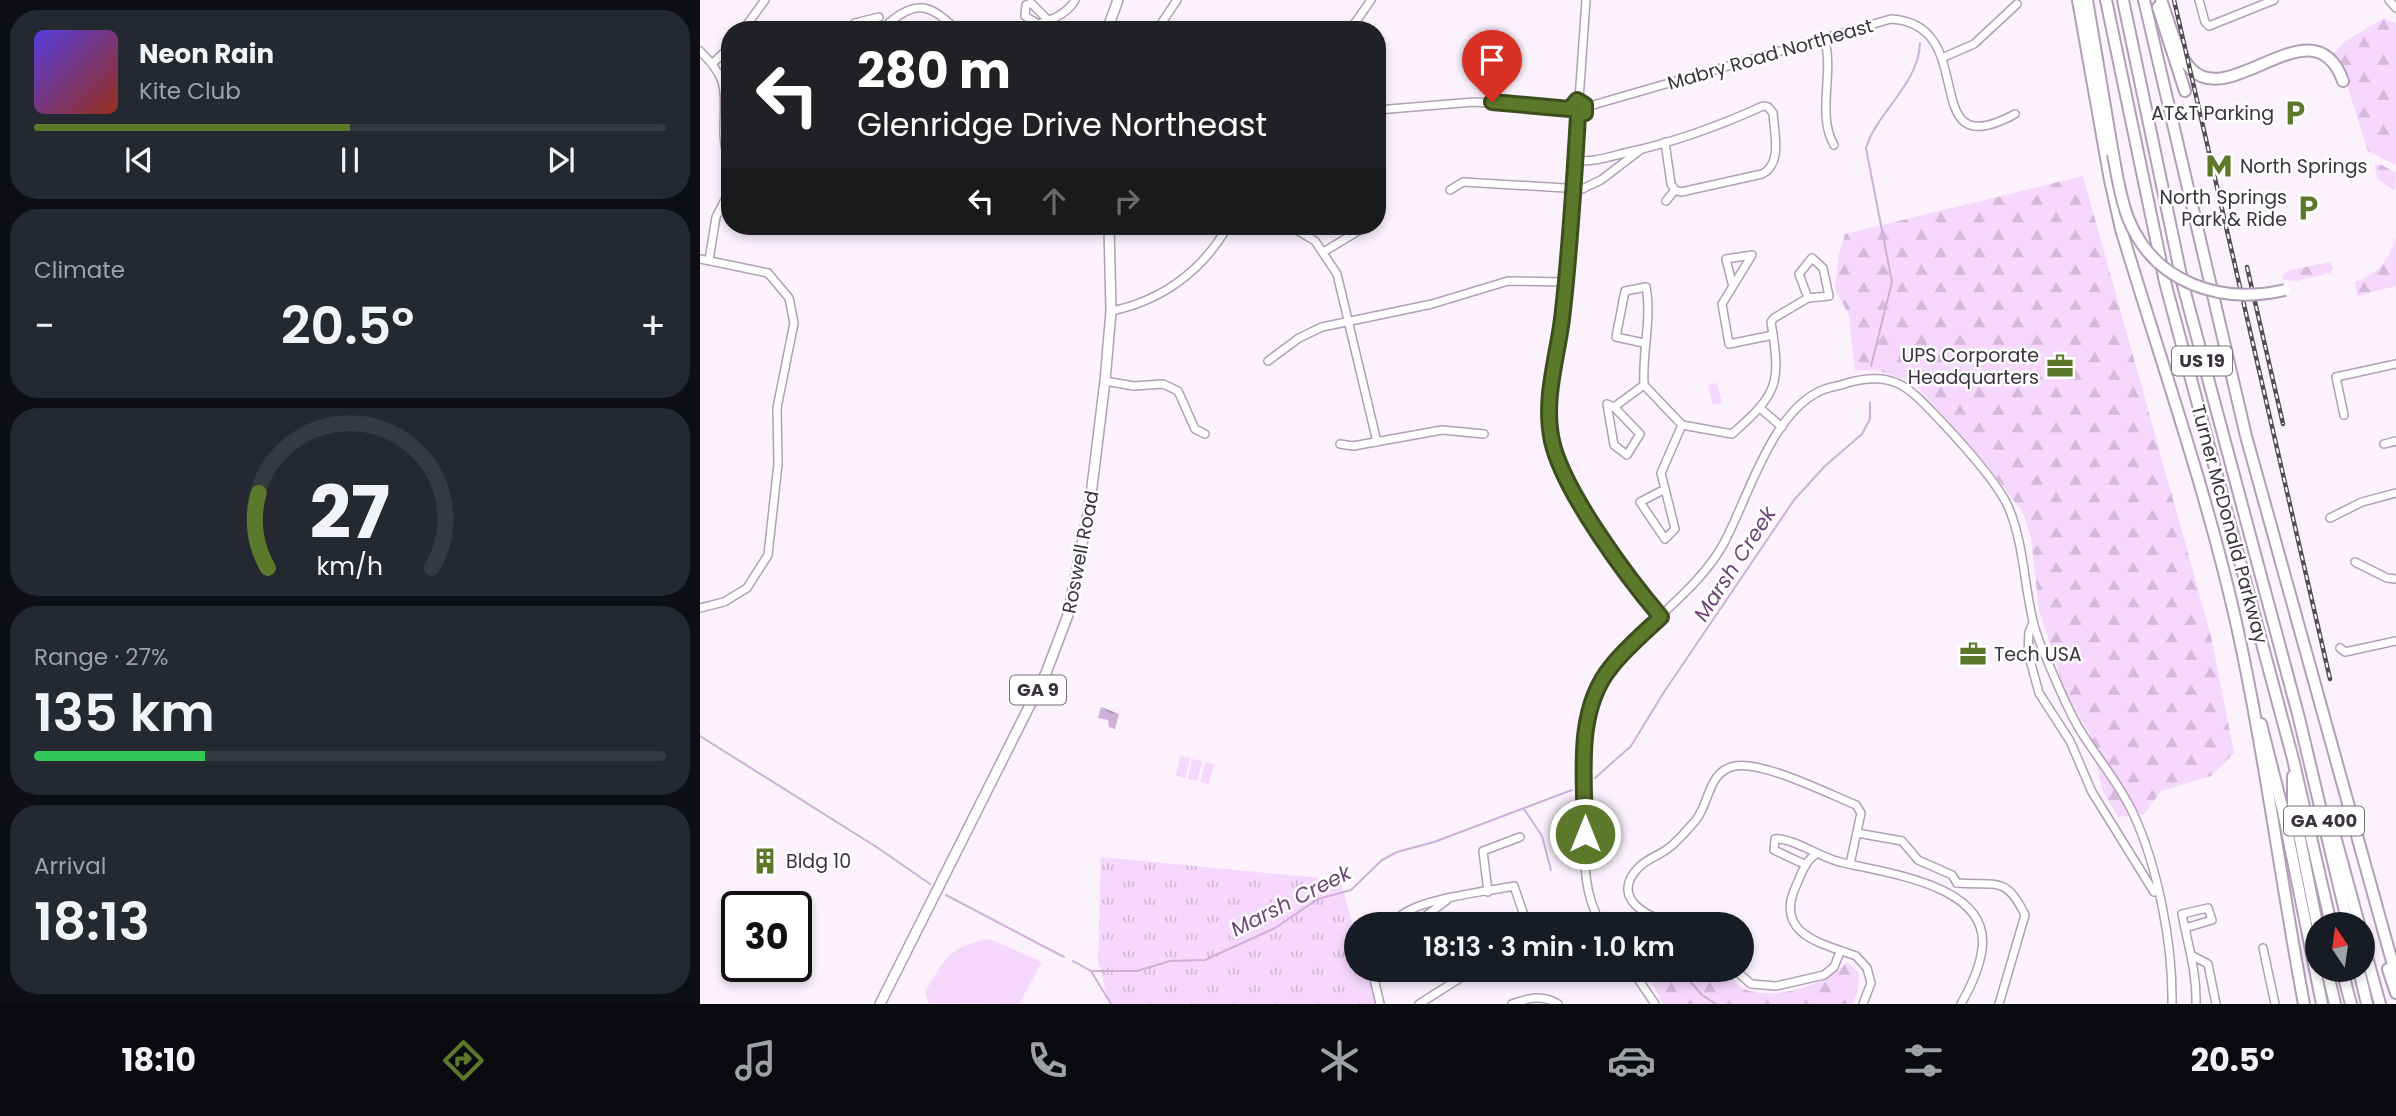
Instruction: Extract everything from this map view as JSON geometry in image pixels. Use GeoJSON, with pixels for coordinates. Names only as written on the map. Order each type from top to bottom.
{"type":"FeatureCollection","features":[{"type":"Feature","properties":{"kind":"highway"},"geometry":{"type":"LineString","coordinates":[[2078,0],[2121,229],[2211,524],[2250,688],[2284,811],[2322,1004]]}},
{"type":"Feature","properties":{"kind":"highway"},"geometry":{"type":"LineString","coordinates":[[2087,0],[2123,204],[2137,237],[2152,256],[2177,277],[2209,292],[2246,297],[2285,290]]}},
{"type":"Feature","properties":{"kind":"highway","name":"Turner McDonald Parkway"},"geometry":{"type":"LineString","coordinates":[[2106,0],[2165,282],[2293,759],[2328,912]]}},
{"type":"Feature","properties":{"kind":"highway","name":"Turner McDonald Parkway"},"geometry":{"type":"LineString","coordinates":[[2123,0],[2186,295],[2299,719],[2345,912]]}},
{"type":"Feature","properties":{"kind":"highway"},"geometry":{"type":"LineString","coordinates":[[2144,0],[2246,436],[2396,976]]}},
{"type":"Feature","properties":{"kind":"highway"},"geometry":{"type":"LineString","coordinates":[[2159,0],[2187,63],[2205,78],[2228,78],[2291,53],[2309,51],[2331,61],[2343,81]]}},
{"type":"Feature","properties":{"kind":"highway"},"geometry":{"type":"LineString","coordinates":[[2159,0],[2185,91]]}},
{"type":"Feature","properties":{"kind":"highway"},"geometry":{"type":"LineString","coordinates":[[2250,688],[2304,1004]]}},
{"type":"Feature","properties":{"kind":"highway","name":"US 19"},"geometry":{"type":"LineString","coordinates":[[2299,719],[2355,912]]}},
{"type":"Feature","properties":{"kind":"highway"},"geometry":{"type":"LineString","coordinates":[[2293,759],[2293,804],[2315,912]]}},
{"type":"Feature","properties":{"kind":"highway"},"geometry":{"type":"LineString","coordinates":[[2378,919],[2386,962],[2396,993]]}},
{"type":"Feature","properties":{"kind":"highway"},"geometry":{"type":"LineString","coordinates":[[2330,982],[2335,1004]]}},
{"type":"Feature","properties":{"kind":"highway"},"geometry":{"type":"LineString","coordinates":[[2345,982],[2351,1004]]}},
{"type":"Feature","properties":{"kind":"highway"},"geometry":{"type":"LineString","coordinates":[[2362,982],[2367,1004]]}},
{"type":"Feature","properties":{"kind":"highway"},"geometry":{"type":"LineString","coordinates":[[2373,982],[2379,1004]]}},
{"type":"Feature","properties":{"kind":"main road"},"geometry":{"type":"LineString","coordinates":[[1110,21],[1118,0]]}},
{"type":"Feature","properties":{"kind":"main road","name":"Roswell Road"},"geometry":{"type":"LineString","coordinates":[[880,1004],[1060,639],[1079,576],[1105,381],[1111,311],[1108,235]]}},
{"type":"Feature","properties":{"kind":"street"},"geometry":{"type":"LineString","coordinates":[[750,21],[765,0]]}},
{"type":"Feature","properties":{"kind":"street"},"geometry":{"type":"LineString","coordinates":[[1049,21],[1073,5],[1075,0]]}},
{"type":"Feature","properties":{"kind":"street"},"geometry":{"type":"LineString","coordinates":[[1163,21],[1177,0]]}},
{"type":"Feature","properties":{"kind":"street"},"geometry":{"type":"LineString","coordinates":[[1356,21],[1371,0]]}},
{"type":"Feature","properties":{"kind":"street"},"geometry":{"type":"LineString","coordinates":[[1578,116],[1585,113],[1586,107],[1579,100],[1586,0]]}},
{"type":"Feature","properties":{"kind":"street"},"geometry":{"type":"LineString","coordinates":[[2199,0],[2205,22],[2209,26],[2274,0]]}},
{"type":"Feature","properties":{"kind":"street"},"geometry":{"type":"LineString","coordinates":[[2389,0],[2396,8]]}},
{"type":"Feature","properties":{"kind":"street"},"geometry":{"type":"LineString","coordinates":[[2015,114],[2004,120],[1976,125],[1961,119],[1951,105],[1944,57],[1974,44],[2017,4]]}},
{"type":"Feature","properties":{"kind":"street"},"geometry":{"type":"LineString","coordinates":[[893,21],[908,9],[922,6],[939,10],[948,21]]}},
{"type":"Feature","properties":{"kind":"street"},"geometry":{"type":"LineString","coordinates":[[863,21],[878,17]]}},
{"type":"Feature","properties":{"kind":"street","name":"Mabry Road Northeast"},"geometry":{"type":"LineString","coordinates":[[1586,107],[1883,20],[1898,20],[1930,36],[1944,57]]}},
{"type":"Feature","properties":{"kind":"street"},"geometry":{"type":"LineString","coordinates":[[1824,38],[1830,62],[1827,126],[1835,145]]}},
{"type":"Feature","properties":{"kind":"street"},"geometry":{"type":"LineString","coordinates":[[700,51],[713,63],[721,77]]}},
{"type":"Feature","properties":{"kind":"street"},"geometry":{"type":"LineString","coordinates":[[713,63],[721,55]]}},
{"type":"Feature","properties":{"kind":"street"},"geometry":{"type":"LineString","coordinates":[[1570,109],[1573,102],[1579,100]]}},
{"type":"Feature","properties":{"kind":"street"},"geometry":{"type":"LineString","coordinates":[[1386,109],[1483,102],[1570,109],[1578,116]]}},
{"type":"Feature","properties":{"kind":"street"},"geometry":{"type":"LineString","coordinates":[[1576,160],[1639,150],[1768,107],[1773,113],[1775,158],[1769,170],[1681,192],[1675,190],[1671,184],[1665,142]]}},
{"type":"Feature","properties":{"kind":"street"},"geometry":{"type":"LineString","coordinates":[[1578,116],[1566,282],[1549,394],[1550,429],[1555,453],[1569,483],[1624,571],[1661,617]]}},
{"type":"Feature","properties":{"kind":"street"},"geometry":{"type":"LineString","coordinates":[[1450,190],[1463,181],[1573,190],[1601,180],[1639,150]]}},
{"type":"Feature","properties":{"kind":"street"},"geometry":{"type":"LineString","coordinates":[[1769,170],[1774,178]]}},
{"type":"Feature","properties":{"kind":"street"},"geometry":{"type":"LineString","coordinates":[[1666,201],[1675,190]]}},
{"type":"Feature","properties":{"kind":"street"},"geometry":{"type":"LineString","coordinates":[[709,260],[716,217],[721,208]]}},
{"type":"Feature","properties":{"kind":"street"},"geometry":{"type":"LineString","coordinates":[[1111,311],[1132,305],[1186,278],[1208,257],[1222,235]]}},
{"type":"Feature","properties":{"kind":"street"},"geometry":{"type":"LineString","coordinates":[[1307,235],[1325,251],[1337,274],[1377,442]]}},
{"type":"Feature","properties":{"kind":"street"},"geometry":{"type":"LineString","coordinates":[[1325,251],[1352,235]]}},
{"type":"Feature","properties":{"kind":"street"},"geometry":{"type":"LineString","coordinates":[[1644,343],[1616,337],[1625,291],[1646,287],[1650,306],[1644,343],[1644,385],[1682,425],[1732,434],[1761,409],[1772,393],[1777,368],[1774,318],[1808,298],[1829,296],[1823,268],[1812,258],[1799,274],[1808,298]]}},
{"type":"Feature","properties":{"kind":"street"},"geometry":{"type":"LineString","coordinates":[[700,259],[768,273],[789,298],[794,323],[777,408],[778,464],[768,555],[747,588],[724,602],[700,608]]}},
{"type":"Feature","properties":{"kind":"street"},"geometry":{"type":"LineString","coordinates":[[1268,361],[1309,332],[1349,321],[1432,304],[1507,281],[1566,282]]}},
{"type":"Feature","properties":{"kind":"street"},"geometry":{"type":"LineString","coordinates":[[1732,283],[1722,303],[1729,344],[1773,335]]}},
{"type":"Feature","properties":{"kind":"street"},"geometry":{"type":"LineString","coordinates":[[2344,415],[2336,377],[2396,363]]}},
{"type":"Feature","properties":{"kind":"street"},"geometry":{"type":"LineString","coordinates":[[1595,912],[1589,898],[1585,877],[1587,717],[1599,683],[1610,667],[1692,587],[1718,552],[1759,466],[1782,427],[1818,392],[1860,379],[1881,377],[1910,389],[1957,438],[2009,506],[2021,542],[2033,623],[2058,687],[2079,729],[2116,783],[2138,828],[2169,945],[2172,1004]]}},
{"type":"Feature","properties":{"kind":"street"},"geometry":{"type":"LineString","coordinates":[[1105,381],[1134,386],[1164,384],[1178,391],[1195,429],[1205,434]]}},
{"type":"Feature","properties":{"kind":"street"},"geometry":{"type":"LineString","coordinates":[[1614,407],[1644,385]]}},
{"type":"Feature","properties":{"kind":"street"},"geometry":{"type":"LineString","coordinates":[[1606,404],[1614,407],[1640,434],[1628,454],[1614,445],[1606,404]]}},
{"type":"Feature","properties":{"kind":"street"},"geometry":{"type":"LineString","coordinates":[[1761,409],[1782,427]]}},
{"type":"Feature","properties":{"kind":"street"},"geometry":{"type":"LineString","coordinates":[[1665,489],[1640,502],[1665,538],[1675,529],[1665,489],[1661,473],[1682,425]]}},
{"type":"Feature","properties":{"kind":"street"},"geometry":{"type":"LineString","coordinates":[[1340,444],[1353,446],[1442,430],[1484,434]]}},
{"type":"Feature","properties":{"kind":"street"},"geometry":{"type":"LineString","coordinates":[[2384,444],[2396,442]]}},
{"type":"Feature","properties":{"kind":"street"},"geometry":{"type":"LineString","coordinates":[[2330,518],[2362,502],[2396,494]]}},
{"type":"Feature","properties":{"kind":"street"},"geometry":{"type":"LineString","coordinates":[[2355,562],[2387,578],[2396,579]]}},
{"type":"Feature","properties":{"kind":"street"},"geometry":{"type":"LineString","coordinates":[[2033,623],[2029,632],[2028,653],[2039,693],[2055,715],[2092,792],[2158,899]]}},
{"type":"Feature","properties":{"kind":"street"},"geometry":{"type":"LineString","coordinates":[[2340,648],[2345,652],[2396,641]]}},
{"type":"Feature","properties":{"kind":"street"},"geometry":{"type":"LineString","coordinates":[[1642,912],[1636,908],[1630,892],[1634,874],[1648,860],[1672,846],[1696,819],[1715,779],[1723,770],[1750,767],[1804,783],[1859,808],[1857,834],[1850,864]]}},
{"type":"Feature","properties":{"kind":"street"},"geometry":{"type":"LineString","coordinates":[[2122,838],[2138,828]]}},
{"type":"Feature","properties":{"kind":"street"},"geometry":{"type":"LineString","coordinates":[[1857,834],[1902,841],[1918,860],[1952,875],[1957,883]]}},
{"type":"Feature","properties":{"kind":"street"},"geometry":{"type":"LineString","coordinates":[[1488,892],[1483,850],[1520,837]]}},
{"type":"Feature","properties":{"kind":"street"},"geometry":{"type":"LineString","coordinates":[[1806,865],[1774,850],[1775,839],[1850,864],[1903,876],[1952,894],[1967,905],[1979,924],[1983,947],[1961,1004]]}},
{"type":"Feature","properties":{"kind":"street"},"geometry":{"type":"LineString","coordinates":[[1816,854],[1806,865],[1793,893],[1793,915],[1806,938],[1856,956],[1867,968],[1871,983],[1863,1004]]}},
{"type":"Feature","properties":{"kind":"street"},"geometry":{"type":"LineString","coordinates":[[1952,894],[1957,883]]}},
{"type":"Feature","properties":{"kind":"street"},"geometry":{"type":"LineString","coordinates":[[1957,883],[1997,884],[2011,890],[2025,915],[1999,1004]]}},
{"type":"Feature","properties":{"kind":"street"},"geometry":{"type":"LineString","coordinates":[[1404,912],[1424,903],[1514,886],[1523,912]]}},
{"type":"Feature","properties":{"kind":"street"},"geometry":{"type":"LineString","coordinates":[[1432,912],[1448,900]]}},
{"type":"Feature","properties":{"kind":"street"},"geometry":{"type":"LineString","coordinates":[[2185,928],[2196,974],[2196,1004]]}},
{"type":"Feature","properties":{"kind":"street"},"geometry":{"type":"LineString","coordinates":[[2263,948],[2275,1004]]}},
{"type":"Feature","properties":{"kind":"street"},"geometry":{"type":"LineString","coordinates":[[1749,982],[1776,986],[1824,975],[1834,967],[1840,951]]}},
{"type":"Feature","properties":{"kind":"street"},"geometry":{"type":"LineString","coordinates":[[2191,955],[2208,964],[2216,1004]]}},
{"type":"Feature","properties":{"kind":"street"},"geometry":{"type":"LineString","coordinates":[[1375,982],[1380,1004]]}},
{"type":"Feature","properties":{"kind":"street"},"geometry":{"type":"LineString","coordinates":[[1419,1004],[1454,982]]}},
{"type":"Feature","properties":{"kind":"street"},"geometry":{"type":"LineString","coordinates":[[1640,982],[1655,1004]]}},
{"type":"Feature","properties":{"kind":"street"},"geometry":{"type":"LineString","coordinates":[[1512,1004],[1531,997],[1551,1000],[1558,1004]]}},
{"type":"Feature","properties":{"kind":"green space"},"geometry":{"type":"Polygon","coordinates":[[[2384,18],[2396,24],[2396,165],[2368,151],[2344,75],[2333,55],[2344,42],[2384,18]]]}},
{"type":"Feature","properties":{"kind":"green space"},"geometry":{"type":"Polygon","coordinates":[[[2380,164],[2396,173],[2395,191],[2377,179],[2375,165],[2380,164]]]}},
{"type":"Feature","properties":{"kind":"green space"},"geometry":{"type":"Polygon","coordinates":[[[2083,176],[2211,636],[2234,753],[2211,776],[2161,791],[2144,814],[2118,817],[2103,792],[2089,733],[2065,691],[2039,610],[2031,538],[2023,513],[1985,462],[1913,382],[1876,370],[1855,371],[1849,315],[1835,289],[1838,258],[1845,234],[2083,176]]]}},
{"type":"Feature","properties":{"kind":"green space"},"geometry":{"type":"Polygon","coordinates":[[[2396,238],[2396,286],[2357,296],[2355,282],[2381,266],[2396,238]]]}},
{"type":"Feature","properties":{"kind":"green space"},"geometry":{"type":"Polygon","coordinates":[[[2330,262],[2333,267],[2330,273],[2297,281],[2283,280],[2283,274],[2290,270],[2330,262]]]}},
{"type":"Feature","properties":{"kind":"green space"},"geometry":{"type":"Polygon","coordinates":[[[1717,383],[1722,403],[1713,405],[1708,385],[1717,383]]]}},
{"type":"Feature","properties":{"kind":"green space"},"geometry":{"type":"Polygon","coordinates":[[[1180,756],[1190,758],[1185,778],[1176,776],[1180,756]]]}},
{"type":"Feature","properties":{"kind":"green space"},"geometry":{"type":"Polygon","coordinates":[[[1192,759],[1202,761],[1197,781],[1188,779],[1192,759]]]}},
{"type":"Feature","properties":{"kind":"green space"},"geometry":{"type":"Polygon","coordinates":[[[1205,762],[1214,764],[1209,784],[1200,782],[1205,762]]]}},
{"type":"Feature","properties":{"kind":"green space"},"geometry":{"type":"Polygon","coordinates":[[[1101,857],[1340,880],[1349,912],[1344,912],[1344,982],[1370,982],[1376,1004],[1109,1004],[1098,960],[1101,857]]]}},
{"type":"Feature","properties":{"kind":"green space"},"geometry":{"type":"Polygon","coordinates":[[[990,939],[1042,962],[1019,1004],[929,1003],[925,992],[943,963],[966,945],[990,939]]]}},
{"type":"Feature","properties":{"kind":"green space"},"geometry":{"type":"Polygon","coordinates":[[[1847,962],[1859,973],[1858,991],[1852,1004],[1663,1004],[1652,982],[1736,982],[1744,989],[1770,993],[1799,989],[1837,971],[1847,962]]]}},
{"type":"Feature","properties":{"kind":"water"},"geometry":{"type":"Polygon","coordinates":[[[1101,707],[1119,714],[1115,729],[1109,727],[1108,720],[1098,718],[1101,707]]]}},
{"type":"Feature","properties":{"kind":"waterway","name":"Marsh Creek"},"geometry":{"type":"LineString","coordinates":[[1871,366],[1892,282],[1866,148],[1871,135],[1913,72],[1920,43]]}},
{"type":"Feature","properties":{"kind":"waterway","name":"Marsh Creek"},"geometry":{"type":"LineString","coordinates":[[1595,778],[1631,746],[1664,692],[1794,500],[1825,466],[1862,434],[1870,419],[1870,402]]}},
{"type":"Feature","properties":{"kind":"waterway","name":"Marsh Creek"},"geometry":{"type":"LineString","coordinates":[[700,736],[878,848],[930,884]]}},
{"type":"Feature","properties":{"kind":"waterway","name":"Marsh Creek"},"geometry":{"type":"LineString","coordinates":[[1091,971],[1137,971],[1170,961],[1205,960],[1275,928],[1318,899],[1351,890],[1382,860],[1397,852],[1434,842],[1572,790]]}},
{"type":"Feature","properties":{"kind":"waterway"},"geometry":{"type":"LineString","coordinates":[[1524,809],[1542,836],[1551,870]]}},
{"type":"Feature","properties":{"kind":"waterway"},"geometry":{"type":"LineString","coordinates":[[946,895],[1064,957]]}},
{"type":"Feature","properties":{"kind":"waterway"},"geometry":{"type":"LineString","coordinates":[[1073,961],[1091,971],[1111,1004]]}},
{"type":"Feature","properties":{"kind":"waterway"},"geometry":{"type":"LineString","coordinates":[[1691,982],[1702,995],[1716,1004]]}},
{"type":"Feature","properties":{"kind":"railway"},"geometry":{"type":"LineString","coordinates":[[2174,0],[2330,679]]}},
{"type":"Feature","properties":{"kind":"railway"},"geometry":{"type":"LineString","coordinates":[[2247,267],[2283,424]]}},
{"type":"Feature","properties":{"kind":"place","name":"AT&T Parking"},"geometry":{"type":"Point","coordinates":[2295,113]}},
{"type":"Feature","properties":{"kind":"place","name":"North Springs"},"geometry":{"type":"Point","coordinates":[2219,166]}},
{"type":"Feature","properties":{"kind":"place","name":"North Springs Park & Ride"},"geometry":{"type":"Point","coordinates":[2308,208]}},
{"type":"Feature","properties":{"kind":"place","name":"UPS Corporate Headquarters"},"geometry":{"type":"Point","coordinates":[2060,366]}},
{"type":"Feature","properties":{"kind":"place","name":"Tech USA"},"geometry":{"type":"Point","coordinates":[1973,654]}},
{"type":"Feature","properties":{"kind":"place","name":"Bldg 10"},"geometry":{"type":"Point","coordinates":[765,861]}},
{"type":"Feature","properties":{"kind":"route"},"geometry":{"type":"LineString","coordinates":[[1492,102],[1570,109],[1571,104],[1577,100],[1585,105],[1585,113],[1578,116],[1562,322],[1549,394],[1550,429],[1559,464],[1569,483],[1624,571],[1661,617],[1610,667],[1590,703],[1585,735],[1585,834]]}}]}
